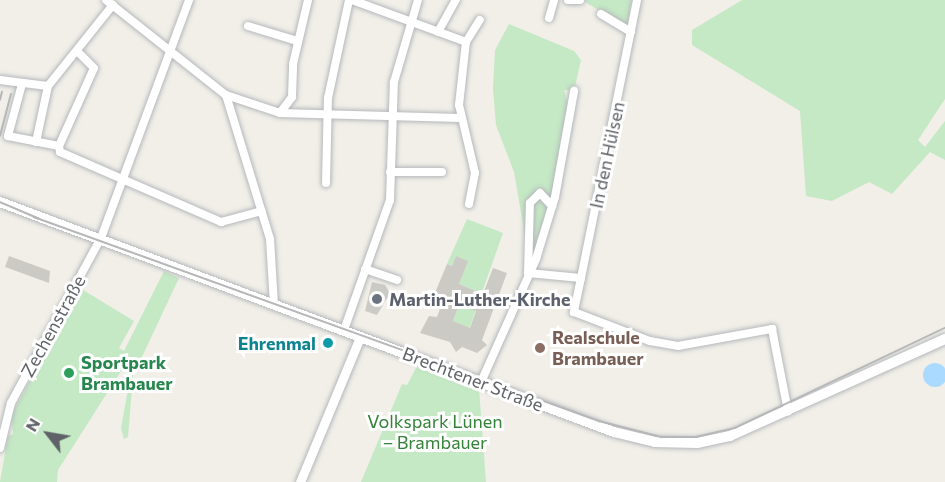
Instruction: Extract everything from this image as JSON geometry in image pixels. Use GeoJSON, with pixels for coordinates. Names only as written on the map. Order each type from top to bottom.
{"type":"FeatureCollection","features":[{"type":"Feature","properties":{"kind":"main road","name":"Brechtener Straße"},"geometry":{"type":"LineString","coordinates":[[0,202],[614,432],[664,443],[718,439],[788,411],[945,339]]}},
{"type":"Feature","properties":{"kind":"street","name":"Zechenstraße"},"geometry":{"type":"LineString","coordinates":[[0,448],[11,403],[100,239],[189,0]]}},
{"type":"Feature","properties":{"kind":"street"},"geometry":{"type":"LineString","coordinates":[[280,113],[292,97],[297,41],[308,0]]}},
{"type":"Feature","properties":{"kind":"street"},"geometry":{"type":"LineString","coordinates":[[326,183],[328,117],[350,0],[363,2],[408,22],[466,42]]}},
{"type":"Feature","properties":{"kind":"street"},"geometry":{"type":"LineString","coordinates":[[344,330],[390,200],[390,118],[408,22],[418,0]]}},
{"type":"Feature","properties":{"kind":"street"},"geometry":{"type":"LineString","coordinates":[[438,32],[456,0]]}},
{"type":"Feature","properties":{"kind":"street"},"geometry":{"type":"LineString","coordinates":[[549,18],[554,0]]}},
{"type":"Feature","properties":{"kind":"street"},"geometry":{"type":"LineString","coordinates":[[568,0],[580,0]]}},
{"type":"Feature","properties":{"kind":"street","name":"In den Hülsen"},"geometry":{"type":"LineString","coordinates":[[637,0],[574,312],[650,341],[678,346],[772,329],[788,411]]}},
{"type":"Feature","properties":{"kind":"street"},"geometry":{"type":"LineString","coordinates":[[36,142],[48,86],[77,51],[109,3],[226,95],[280,113],[328,117],[460,118]]}},
{"type":"Feature","properties":{"kind":"street"},"geometry":{"type":"LineString","coordinates":[[601,14],[632,32]]}},
{"type":"Feature","properties":{"kind":"street"},"geometry":{"type":"LineString","coordinates":[[469,204],[475,173],[460,118],[466,42],[480,20]]}},
{"type":"Feature","properties":{"kind":"street"},"geometry":{"type":"LineString","coordinates":[[248,26],[297,41]]}},
{"type":"Feature","properties":{"kind":"street"},"geometry":{"type":"LineString","coordinates":[[60,149],[94,68],[77,51]]}},
{"type":"Feature","properties":{"kind":"street"},"geometry":{"type":"LineString","coordinates":[[0,80],[48,86]]}},
{"type":"Feature","properties":{"kind":"street"},"geometry":{"type":"LineString","coordinates":[[22,84],[8,136],[60,149],[221,222],[262,211]]}},
{"type":"Feature","properties":{"kind":"street"},"geometry":{"type":"LineString","coordinates":[[481,382],[528,273],[552,206],[574,91]]}},
{"type":"Feature","properties":{"kind":"street"},"geometry":{"type":"LineString","coordinates":[[226,95],[262,211],[274,275],[273,304]]}},
{"type":"Feature","properties":{"kind":"street"},"geometry":{"type":"LineString","coordinates":[[390,172],[442,172]]}},
{"type":"Feature","properties":{"kind":"street"},"geometry":{"type":"LineString","coordinates":[[528,273],[526,241],[533,197],[546,195],[552,206]]}},
{"type":"Feature","properties":{"kind":"street"},"geometry":{"type":"LineString","coordinates":[[365,269],[397,280]]}},
{"type":"Feature","properties":{"kind":"street"},"geometry":{"type":"LineString","coordinates":[[528,273],[581,278]]}},
{"type":"Feature","properties":{"kind":"street"},"geometry":{"type":"LineString","coordinates":[[300,482],[360,337]]}},
{"type":"Feature","properties":{"kind":"green space"},"geometry":{"type":"Polygon","coordinates":[[[585,0],[632,0],[627,27],[585,2],[585,0]]]}},
{"type":"Feature","properties":{"kind":"green space"},"geometry":{"type":"Polygon","coordinates":[[[742,0],[945,0],[945,99],[918,140],[925,147],[945,121],[945,160],[930,152],[892,194],[869,182],[832,201],[806,196],[800,111],[692,45],[692,30],[742,0]]]}},
{"type":"Feature","properties":{"kind":"green space"},"geometry":{"type":"Polygon","coordinates":[[[509,24],[574,51],[581,60],[574,91],[564,90],[569,108],[553,197],[529,259],[514,172],[496,125],[493,89],[495,50],[509,24]]]}},
{"type":"Feature","properties":{"kind":"green space"},"geometry":{"type":"Polygon","coordinates":[[[467,219],[503,233],[468,332],[458,323],[451,327],[459,305],[468,308],[475,291],[459,284],[467,261],[456,256],[452,266],[447,264],[467,219]]]}},
{"type":"Feature","properties":{"kind":"green space","name":"Sportpark Brambauer"},"geometry":{"type":"Polygon","coordinates":[[[164,271],[179,278],[133,376],[128,437],[124,439],[121,428],[130,378],[123,368],[58,470],[57,482],[0,482],[8,436],[13,434],[11,416],[80,288],[134,321],[119,348],[124,351],[164,271]]]}},
{"type":"Feature","properties":{"kind":"green space","name":"Volkspark Lünen – Brambauer"},"geometry":{"type":"Polygon","coordinates":[[[417,366],[479,388],[486,482],[361,482],[402,384],[407,385],[417,366]]]}},
{"type":"Feature","properties":{"kind":"water"},"geometry":{"type":"Polygon","coordinates":[[[935,363],[943,367],[947,375],[943,383],[935,387],[927,383],[923,375],[927,367],[935,363]]]}},
{"type":"Feature","properties":{"kind":"building"},"geometry":{"type":"Polygon","coordinates":[[[9,256],[50,271],[49,283],[5,267],[9,256]]]}},
{"type":"Feature","properties":{"kind":"building"},"geometry":{"type":"Polygon","coordinates":[[[456,256],[468,261],[459,284],[483,294],[493,268],[507,273],[482,340],[487,345],[477,353],[462,347],[456,352],[450,342],[420,333],[429,316],[437,317],[441,306],[432,300],[447,264],[452,266],[456,256]],[[459,305],[453,321],[470,328],[476,311],[459,305]]]}},
{"type":"Feature","properties":{"kind":"building","name":"Martin-Luther-Kirche"},"geometry":{"type":"Polygon","coordinates":[[[372,282],[385,285],[390,293],[377,315],[365,311],[372,282]]]}},
{"type":"Feature","properties":{"kind":"tram line"},"geometry":{"type":"LineString","coordinates":[[0,100],[2,92]]}},
{"type":"Feature","properties":{"kind":"tram line"},"geometry":{"type":"LineString","coordinates":[[0,136],[11,94]]}},
{"type":"Feature","properties":{"kind":"tram line"},"geometry":{"type":"LineString","coordinates":[[0,202],[40,219]]}},
{"type":"Feature","properties":{"kind":"tram line"},"geometry":{"type":"LineString","coordinates":[[34,217],[599,421],[662,437],[696,437],[735,428],[945,328]]}},
{"type":"Feature","properties":{"kind":"place","name":"Martin-Luther-Kirche"},"geometry":{"type":"Point","coordinates":[377,299]}},
{"type":"Feature","properties":{"kind":"place","name":"Ehrenmal"},"geometry":{"type":"Point","coordinates":[328,343]}},
{"type":"Feature","properties":{"kind":"place","name":"Realschule Brambauer"},"geometry":{"type":"Point","coordinates":[540,348]}},
{"type":"Feature","properties":{"kind":"place","name":"Sportpark Brambauer"},"geometry":{"type":"Point","coordinates":[69,373]}}]}
